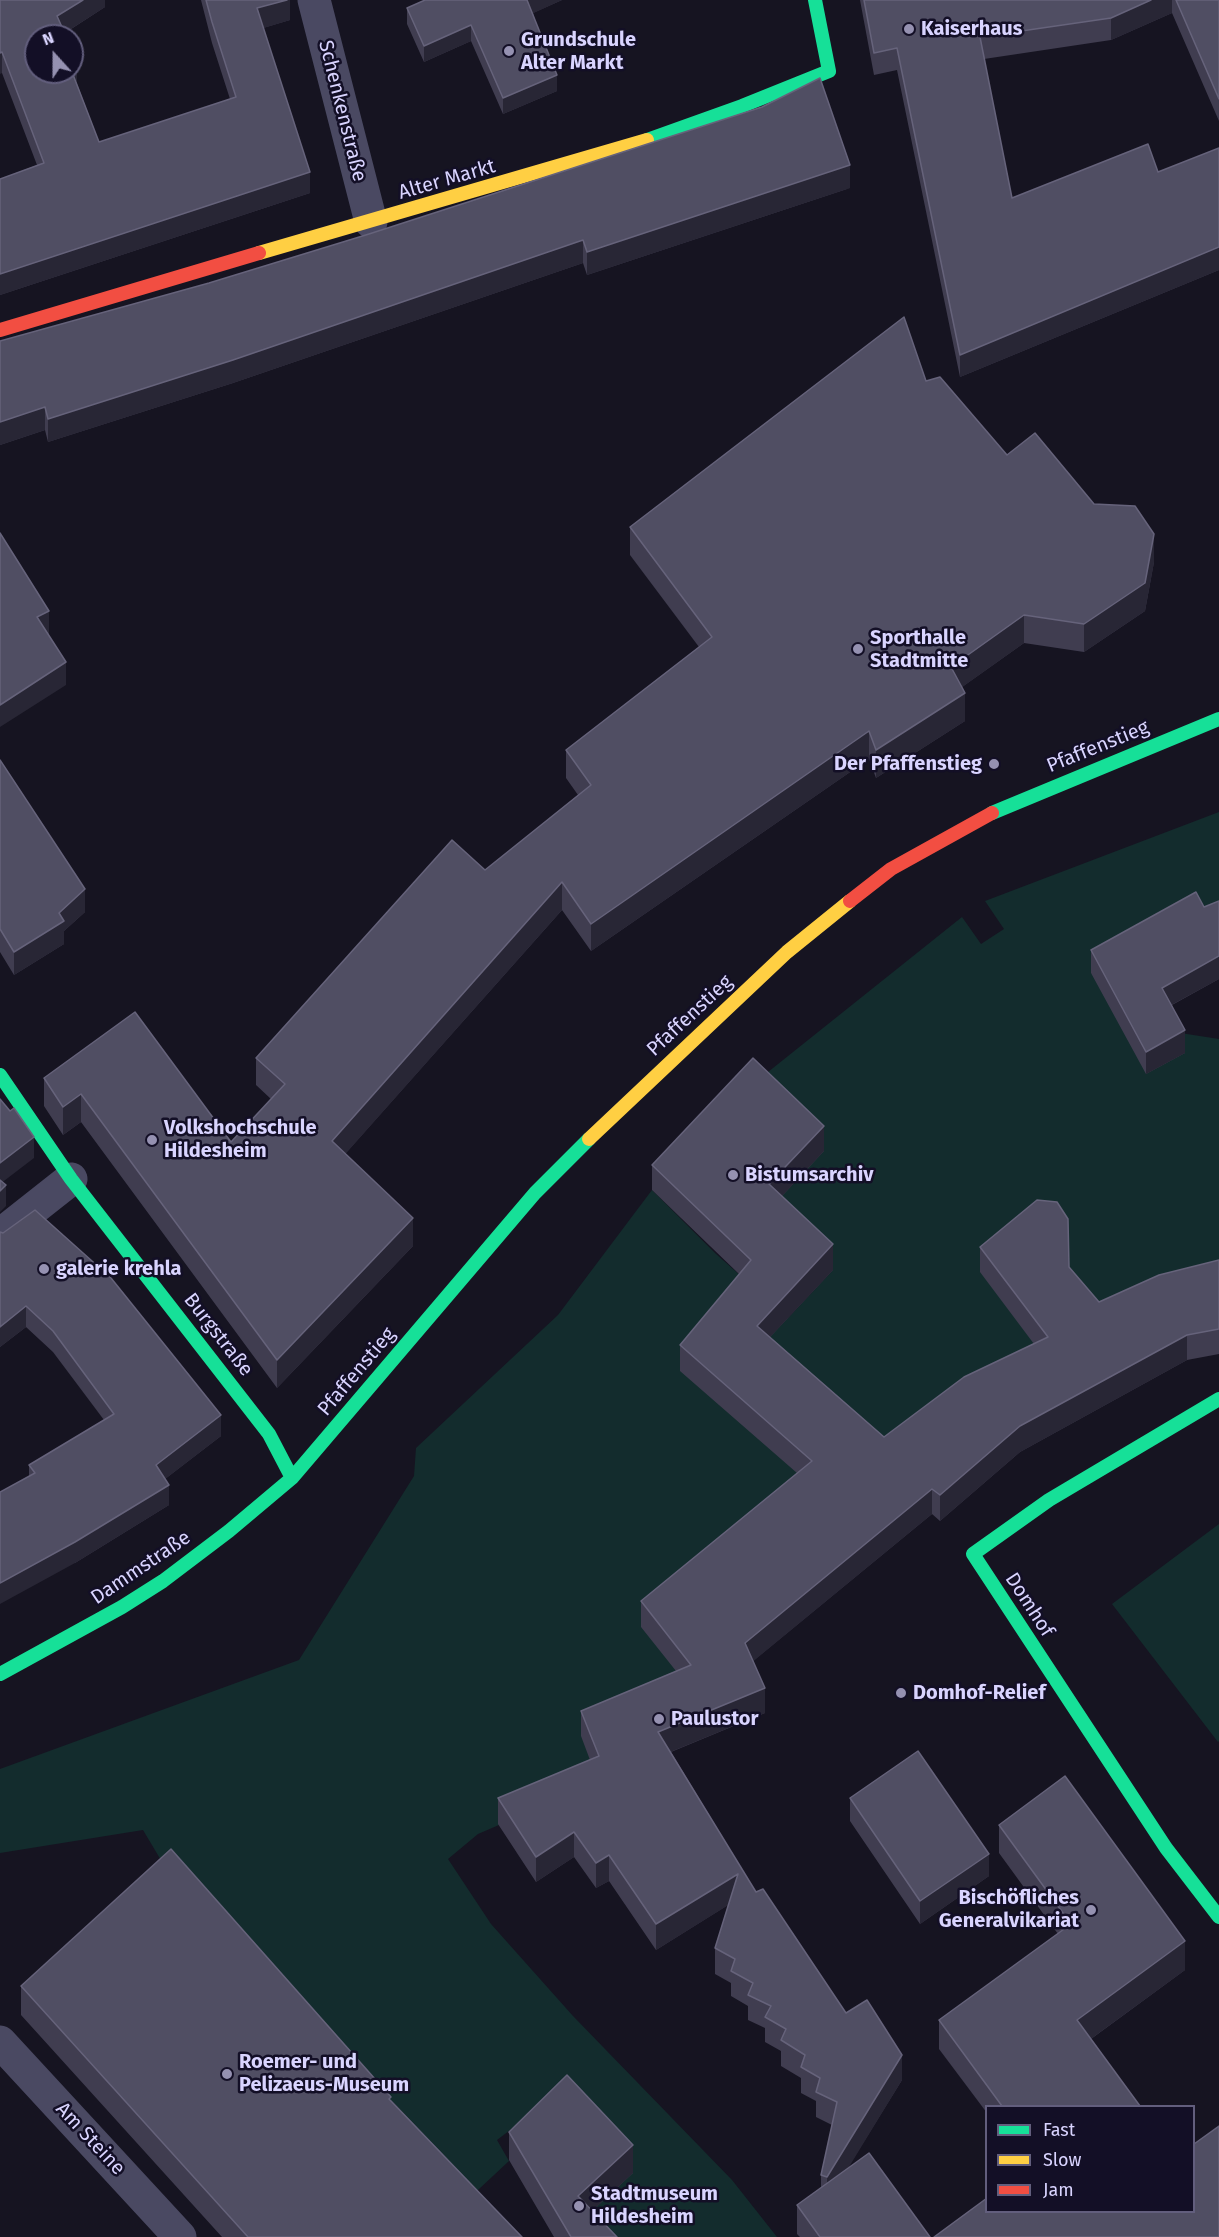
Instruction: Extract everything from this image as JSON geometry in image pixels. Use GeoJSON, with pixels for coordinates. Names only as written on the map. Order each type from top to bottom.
{"type":"FeatureCollection","features":[{"type":"Feature","properties":{"kind":"street","name":"Schenkenstraße"},"geometry":{"type":"LineString","coordinates":[[314,0],[371,222]]}},
{"type":"Feature","properties":{"kind":"street","name":"Alter Markt"},"geometry":{"type":"LineString","coordinates":[[0,330],[157,281],[625,148],[758,103],[829,71],[815,0]]}},
{"type":"Feature","properties":{"kind":"street","name":"Pfaffenstieg"},"geometry":{"type":"LineString","coordinates":[[292,1478],[535,1194],[643,1086],[787,952],[891,869],[974,822],[1074,777],[1219,719]]}},
{"type":"Feature","properties":{"kind":"street","name":"Burgstraße"},"geometry":{"type":"LineString","coordinates":[[0,1075],[71,1179],[269,1434],[292,1478]]}},
{"type":"Feature","properties":{"kind":"street"},"geometry":{"type":"LineString","coordinates":[[0,1235],[71,1179]]}},
{"type":"Feature","properties":{"kind":"street","name":"Domhof"},"geometry":{"type":"LineString","coordinates":[[1219,1399],[1049,1500],[973,1554],[1166,1848],[1219,1917]]}},
{"type":"Feature","properties":{"kind":"street","name":"Dammstraße"},"geometry":{"type":"LineString","coordinates":[[0,1674],[122,1607],[163,1581],[292,1478]]}},
{"type":"Feature","properties":{"kind":"street","name":"Am Steine"},"geometry":{"type":"LineString","coordinates":[[0,2042],[180,2237]]}},
{"type":"Feature","properties":{"kind":"green space"},"geometry":{"type":"Polygon","coordinates":[[[1219,812],[1219,924],[1091,973],[1174,1032],[1219,1039],[1219,1286],[1048,1363],[812,1487],[691,1691],[599,1782],[478,1834],[448,1859],[491,1924],[573,2016],[732,2180],[777,2237],[590,2237],[518,2124],[497,2140],[509,2161],[463,2204],[171,1877],[143,1830],[0,1853],[0,1769],[299,1660],[414,1476],[416,1448],[558,1315],[652,1190],[715,1253],[788,1318],[833,1270],[769,1210],[753,1084],[962,917],[981,944],[1004,929],[985,901],[1219,812]]]}},
{"type":"Feature","properties":{"kind":"green space"},"geometry":{"type":"Polygon","coordinates":[[[1219,1524],[1219,1741],[1218,1742],[1112,1604],[1219,1524]]]}},
{"type":"Feature","properties":{"kind":"building"},"geometry":{"type":"Polygon","coordinates":[[[0,0],[83,0],[57,16],[61,24],[24,24],[24,84],[77,84],[99,142],[236,97],[206,0],[287,0],[257,8],[310,172],[0,274],[0,179],[44,163],[2,52],[0,53],[0,0]]]}},
{"type":"Feature","properties":{"kind":"building","name":"Grundschule Alter Markt"},"geometry":{"type":"Polygon","coordinates":[[[425,0],[527,0],[557,75],[503,98],[471,25],[424,46],[407,8],[425,0]]]}},
{"type":"Feature","properties":{"kind":"building"},"geometry":{"type":"Polygon","coordinates":[[[864,0],[1151,0],[1111,18],[980,37],[1012,198],[1148,144],[1158,172],[1219,148],[1219,247],[960,355],[897,48],[874,53],[864,0]]]}},
{"type":"Feature","properties":{"kind":"building"},"geometry":{"type":"Polygon","coordinates":[[[1176,0],[1219,0],[1219,99],[1176,0]]]}},
{"type":"Feature","properties":{"kind":"building"},"geometry":{"type":"Polygon","coordinates":[[[820,78],[850,165],[587,252],[583,240],[233,360],[48,419],[45,407],[0,422],[0,341],[209,283],[369,234],[762,107],[820,78]]]}},
{"type":"Feature","properties":{"kind":"building"},"geometry":{"type":"Polygon","coordinates":[[[904,317],[926,381],[940,377],[1007,455],[1035,433],[1094,504],[1135,506],[1154,534],[1145,583],[1084,624],[1024,615],[951,667],[965,693],[876,750],[869,731],[591,924],[562,882],[332,1141],[413,1218],[277,1360],[81,1094],[63,1107],[44,1078],[135,1012],[231,1142],[285,1084],[256,1058],[452,840],[485,870],[591,785],[566,750],[712,637],[630,527],[904,317]]]}},
{"type":"Feature","properties":{"kind":"building"},"geometry":{"type":"Polygon","coordinates":[[[0,533],[49,611],[37,617],[66,662],[0,705],[0,533]]]}},
{"type":"Feature","properties":{"kind":"building"},"geometry":{"type":"Polygon","coordinates":[[[0,760],[85,889],[59,913],[64,921],[14,952],[0,929],[0,760]]]}},
{"type":"Feature","properties":{"kind":"building"},"geometry":{"type":"Polygon","coordinates":[[[1196,892],[1204,907],[1219,901],[1219,956],[1162,988],[1185,1030],[1146,1052],[1091,950],[1196,892]]]}},
{"type":"Feature","properties":{"kind":"building"},"geometry":{"type":"Polygon","coordinates":[[[753,1058],[824,1126],[769,1184],[833,1244],[757,1326],[884,1437],[964,1377],[1048,1337],[980,1247],[1037,1200],[1057,1202],[1068,1219],[1069,1267],[1099,1302],[1159,1275],[1219,1260],[1219,1329],[1187,1335],[1020,1426],[940,1495],[932,1489],[745,1643],[765,1688],[658,1732],[756,1892],[763,1889],[846,2013],[867,2000],[902,2055],[827,2177],[821,2175],[837,2102],[816,2092],[820,2078],[801,2067],[805,2055],[781,2040],[786,2029],[765,2017],[771,2006],[748,1995],[753,1983],[731,1971],[735,1959],[715,1948],[738,1874],[656,1924],[609,1855],[596,1863],[574,1832],[536,1857],[498,1798],[599,1756],[581,1711],[691,1665],[641,1601],[812,1461],[680,1345],[751,1260],[652,1165],[753,1058]]]}},
{"type":"Feature","properties":{"kind":"building"},"geometry":{"type":"Polygon","coordinates":[[[0,1099],[10,1111],[14,1108],[34,1137],[0,1163],[0,1099]]]}},
{"type":"Feature","properties":{"kind":"building"},"geometry":{"type":"Polygon","coordinates":[[[0,1180],[6,1185],[0,1191],[0,1180]]]}},
{"type":"Feature","properties":{"kind":"building"},"geometry":{"type":"Polygon","coordinates":[[[35,1210],[111,1278],[221,1415],[156,1465],[169,1485],[75,1542],[0,1583],[0,1492],[35,1473],[29,1465],[114,1414],[53,1331],[26,1306],[0,1327],[0,1232],[3,1233],[35,1210]]]}},
{"type":"Feature","properties":{"kind":"building"},"geometry":{"type":"Polygon","coordinates":[[[918,1751],[989,1854],[920,1901],[850,1798],[918,1751]]]}},
{"type":"Feature","properties":{"kind":"building","name":"Bischöfliches Generalvikariat"},"geometry":{"type":"Polygon","coordinates":[[[1065,1776],[1185,1941],[1077,2020],[1139,2105],[1001,2105],[939,2020],[1071,1924],[999,1825],[1065,1776]]]}},
{"type":"Feature","properties":{"kind":"building"},"geometry":{"type":"Polygon","coordinates":[[[171,1849],[391,2097],[389,2099],[522,2237],[248,2237],[21,1986],[171,1849]]]}},
{"type":"Feature","properties":{"kind":"building"},"geometry":{"type":"Polygon","coordinates":[[[567,2075],[633,2145],[578,2196],[617,2237],[571,2237],[509,2132],[567,2075]]]}},
{"type":"Feature","properties":{"kind":"building"},"geometry":{"type":"Polygon","coordinates":[[[1219,2126],[1219,2237],[934,2237],[985,2199],[985,2213],[1195,2213],[1195,2143],[1219,2126]]]}},
{"type":"Feature","properties":{"kind":"building"},"geometry":{"type":"Polygon","coordinates":[[[869,2153],[930,2237],[820,2237],[797,2205],[869,2153]]]}},
{"type":"Feature","properties":{"kind":"traffic: fast"},"geometry":{"type":"LineString","coordinates":[[647,140],[742,106],[829,71],[815,0]]}},
{"type":"Feature","properties":{"kind":"traffic: fast"},"geometry":{"type":"LineString","coordinates":[[992,813],[1219,719]]}},
{"type":"Feature","properties":{"kind":"traffic: fast"},"geometry":{"type":"LineString","coordinates":[[0,1075],[71,1179],[269,1434],[292,1478]]}},
{"type":"Feature","properties":{"kind":"traffic: fast"},"geometry":{"type":"LineString","coordinates":[[0,1674],[122,1607],[163,1581],[229,1531],[292,1478],[535,1193],[589,1139]]}},
{"type":"Feature","properties":{"kind":"traffic: fast"},"geometry":{"type":"LineString","coordinates":[[1219,1399],[1049,1500],[973,1554],[1166,1848],[1219,1917]]}},
{"type":"Feature","properties":{"kind":"traffic: slow"},"geometry":{"type":"LineString","coordinates":[[259,253],[647,140]]}},
{"type":"Feature","properties":{"kind":"traffic: slow"},"geometry":{"type":"LineString","coordinates":[[589,1139],[787,952],[850,901]]}},
{"type":"Feature","properties":{"kind":"traffic: jam"},"geometry":{"type":"LineString","coordinates":[[0,330],[259,253]]}},
{"type":"Feature","properties":{"kind":"traffic: jam"},"geometry":{"type":"LineString","coordinates":[[850,901],[891,869],[992,813]]}},
{"type":"Feature","properties":{"kind":"place","name":"Kaiserhaus"},"geometry":{"type":"Point","coordinates":[909,29]}},
{"type":"Feature","properties":{"kind":"place","name":"Grundschule Alter Markt"},"geometry":{"type":"Point","coordinates":[509,51]}},
{"type":"Feature","properties":{"kind":"place","name":"Sporthalle Stadtmitte"},"geometry":{"type":"Point","coordinates":[858,649]}},
{"type":"Feature","properties":{"kind":"place","name":"Der Pfaffenstieg"},"geometry":{"type":"Point","coordinates":[994,764]}},
{"type":"Feature","properties":{"kind":"place","name":"Volkshochschule Hildesheim"},"geometry":{"type":"Point","coordinates":[152,1140]}},
{"type":"Feature","properties":{"kind":"place","name":"Bistumsarchiv"},"geometry":{"type":"Point","coordinates":[733,1175]}},
{"type":"Feature","properties":{"kind":"place","name":"galerie krehla"},"geometry":{"type":"Point","coordinates":[44,1269]}},
{"type":"Feature","properties":{"kind":"place","name":"Domhof-Relief"},"geometry":{"type":"Point","coordinates":[901,1693]}},
{"type":"Feature","properties":{"kind":"place","name":"Paulustor"},"geometry":{"type":"Point","coordinates":[659,1719]}},
{"type":"Feature","properties":{"kind":"place","name":"Bischöfliches Generalvikariat"},"geometry":{"type":"Point","coordinates":[1091,1910]}},
{"type":"Feature","properties":{"kind":"place","name":"Roemer- und Pelizaeus-Museum"},"geometry":{"type":"Point","coordinates":[227,2074]}},
{"type":"Feature","properties":{"kind":"place","name":"Stadtmuseum Hildesheim"},"geometry":{"type":"Point","coordinates":[579,2206]}}]}
